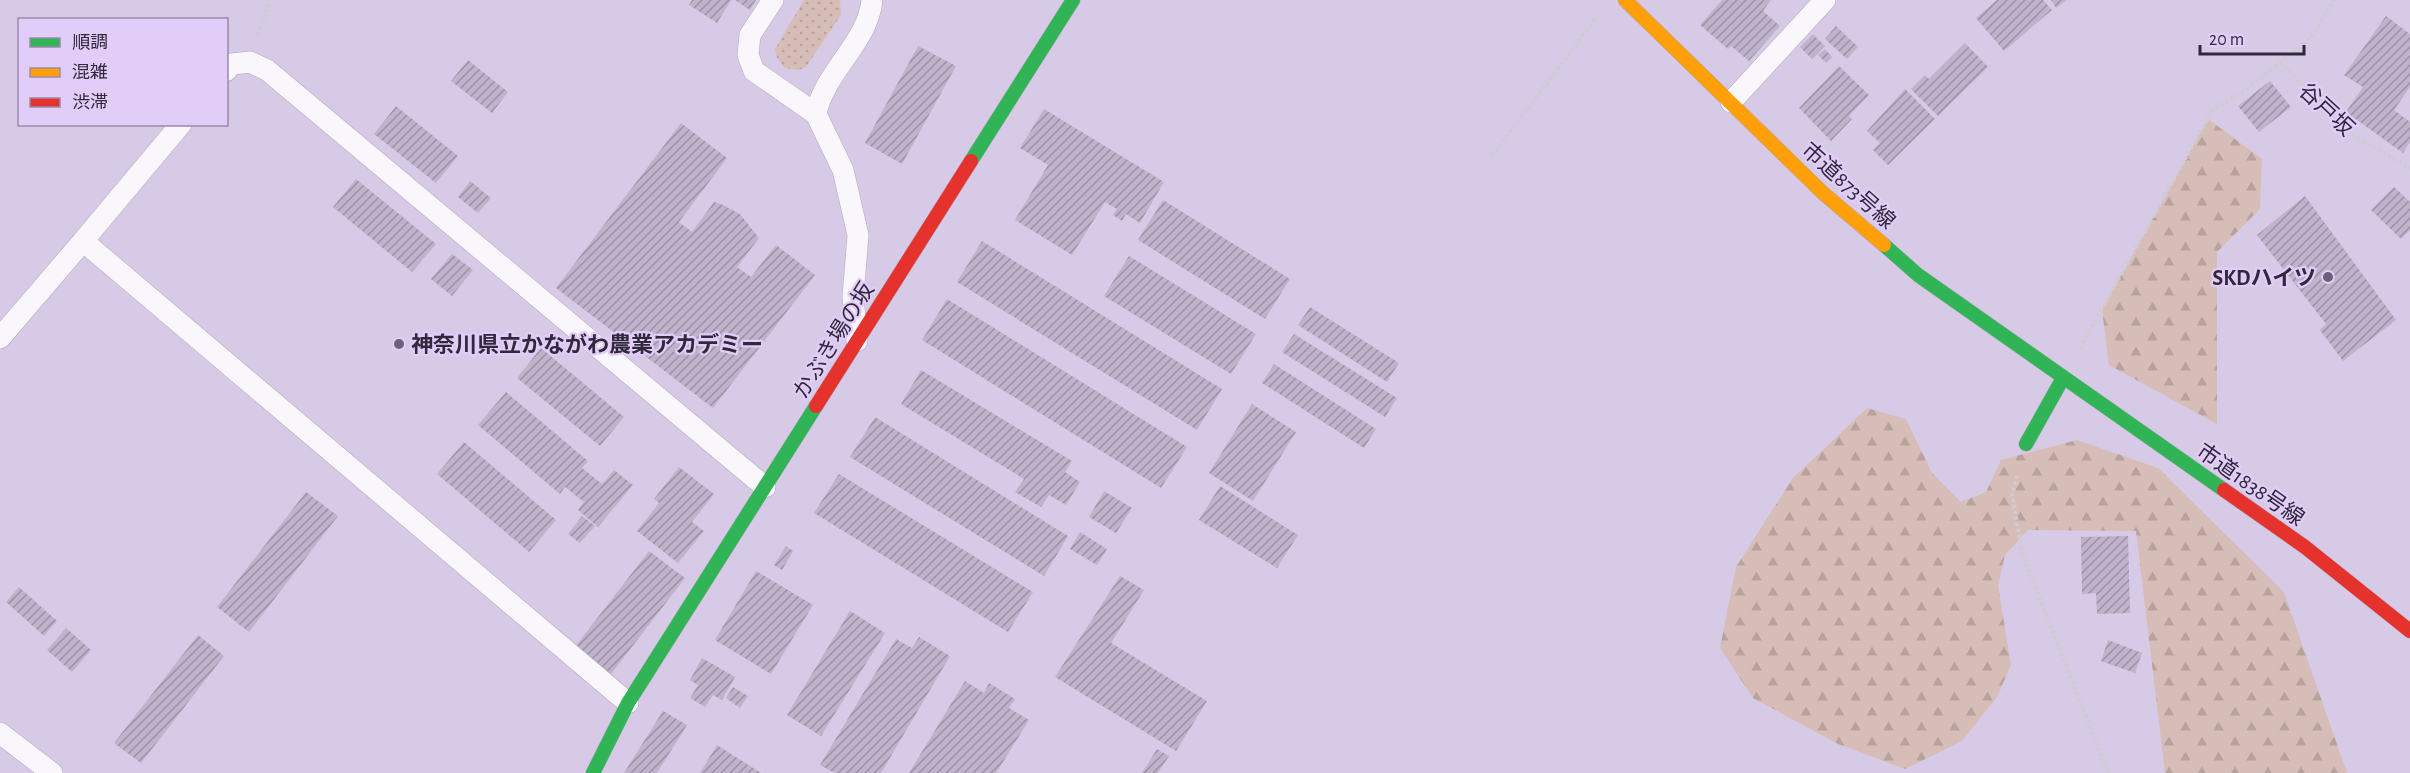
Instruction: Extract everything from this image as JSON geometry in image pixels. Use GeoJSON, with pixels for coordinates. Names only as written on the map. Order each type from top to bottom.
{"type":"FeatureCollection","features":[{"type":"Feature","properties":{"kind":"street","name":"かぶき場の坂"},"geometry":{"type":"LineString","coordinates":[[593,773],[628,703],[1073,0]]}},
{"type":"Feature","properties":{"kind":"street","name":"市道873号線"},"geometry":{"type":"LineString","coordinates":[[1625,0],[1823,193],[1918,275],[2063,378]]}},
{"type":"Feature","properties":{"kind":"street"},"geometry":{"type":"LineString","coordinates":[[2026,444],[2063,378]]}},
{"type":"Feature","properties":{"kind":"street","name":"市道1838号線"},"geometry":{"type":"LineString","coordinates":[[2063,378],[2305,547],[2410,631]]}},
{"type":"Feature","properties":{"kind":"lane"},"geometry":{"type":"LineString","coordinates":[[773,0],[750,35],[748,55],[754,71],[816,114],[843,170],[858,235],[853,297],[857,342]]}},
{"type":"Feature","properties":{"kind":"lane"},"geometry":{"type":"LineString","coordinates":[[816,114],[824,90],[861,32],[872,0]]}},
{"type":"Feature","properties":{"kind":"lane"},"geometry":{"type":"LineString","coordinates":[[1731,102],[1825,0]]}},
{"type":"Feature","properties":{"kind":"lane"},"geometry":{"type":"LineString","coordinates":[[228,69],[232,64],[250,62],[267,70],[765,487]]}},
{"type":"Feature","properties":{"kind":"lane"},"geometry":{"type":"LineString","coordinates":[[0,338],[179,126]]}},
{"type":"Feature","properties":{"kind":"lane"},"geometry":{"type":"LineString","coordinates":[[83,241],[628,703]]}},
{"type":"Feature","properties":{"kind":"lane"},"geometry":{"type":"LineString","coordinates":[[0,733],[52,773]]}},
{"type":"Feature","properties":{"kind":"path"},"geometry":{"type":"LineString","coordinates":[[2063,378],[2213,109],[2246,90],[2311,38],[2334,0]]}},
{"type":"Feature","properties":{"kind":"path"},"geometry":{"type":"LineString","coordinates":[[250,62],[270,1]]}},
{"type":"Feature","properties":{"kind":"path"},"geometry":{"type":"LineString","coordinates":[[1491,156],[1603,9]]}},
{"type":"Feature","properties":{"kind":"path","name":"谷戸坂"},"geometry":{"type":"LineString","coordinates":[[2280,62],[2349,133],[2410,168]]}},
{"type":"Feature","properties":{"kind":"path"},"geometry":{"type":"LineString","coordinates":[[2026,444],[2012,494],[2022,553],[2108,773]]}},
{"type":"Feature","properties":{"kind":"green space"},"geometry":{"type":"Polygon","coordinates":[[[804,0],[840,0],[841,15],[806,67],[798,70],[785,68],[777,58],[775,49],[804,0]]]}},
{"type":"Feature","properties":{"kind":"green space"},"geometry":{"type":"Polygon","coordinates":[[[2208,119],[2262,159],[2260,209],[2217,252],[2217,424],[2109,365],[2102,310],[2208,119]]]}},
{"type":"Feature","properties":{"kind":"green space"},"geometry":{"type":"Polygon","coordinates":[[[1867,408],[1906,419],[1932,473],[1961,502],[1986,492],[2001,460],[2077,440],[2158,468],[2284,592],[2347,773],[2165,773],[2136,531],[2028,530],[2005,555],[1998,585],[2011,665],[1997,697],[1962,741],[1905,769],[1838,744],[1753,698],[1720,648],[1736,567],[1793,478],[1867,408]]]}},
{"type":"Feature","properties":{"kind":"building"},"geometry":{"type":"Polygon","coordinates":[[[692,0],[731,0],[717,23],[689,5],[692,0]]]}},
{"type":"Feature","properties":{"kind":"building"},"geometry":{"type":"Polygon","coordinates":[[[735,0],[756,0],[750,10],[735,0]]]}},
{"type":"Feature","properties":{"kind":"building"},"geometry":{"type":"Polygon","coordinates":[[[1722,0],[1771,0],[1763,11],[1780,26],[1749,61],[1731,46],[1728,49],[1700,25],[1722,0]]]}},
{"type":"Feature","properties":{"kind":"building"},"geometry":{"type":"Polygon","coordinates":[[[1997,0],[2043,0],[2052,10],[2004,51],[1976,18],[1997,0]]]}},
{"type":"Feature","properties":{"kind":"building"},"geometry":{"type":"Polygon","coordinates":[[[2051,0],[2067,0],[2056,8],[2051,0]]]}},
{"type":"Feature","properties":{"kind":"building"},"geometry":{"type":"Polygon","coordinates":[[[2386,16],[2410,34],[2410,87],[2394,110],[2410,122],[2410,142],[2403,153],[2346,112],[2363,87],[2344,75],[2386,16]]]}},
{"type":"Feature","properties":{"kind":"building"},"geometry":{"type":"Polygon","coordinates":[[[1836,26],[1858,47],[1847,59],[1825,39],[1836,26]]]}},
{"type":"Feature","properties":{"kind":"building"},"geometry":{"type":"Polygon","coordinates":[[[1813,34],[1825,46],[1812,59],[1800,47],[1813,34]]]}},
{"type":"Feature","properties":{"kind":"building"},"geometry":{"type":"Polygon","coordinates":[[[1965,43],[1988,67],[1938,116],[1911,89],[1925,75],[1929,79],[1965,43]]]}},
{"type":"Feature","properties":{"kind":"building"},"geometry":{"type":"Polygon","coordinates":[[[918,46],[956,66],[902,164],[865,143],[918,46]]]}},
{"type":"Feature","properties":{"kind":"building"},"geometry":{"type":"Polygon","coordinates":[[[1825,49],[1832,57],[1826,63],[1818,55],[1825,49]]]}},
{"type":"Feature","properties":{"kind":"building"},"geometry":{"type":"Polygon","coordinates":[[[468,60],[508,92],[492,113],[451,81],[468,60]]]}},
{"type":"Feature","properties":{"kind":"building"},"geometry":{"type":"Polygon","coordinates":[[[1839,66],[1869,95],[1849,116],[1852,119],[1831,141],[1799,108],[1839,66]]]}},
{"type":"Feature","properties":{"kind":"building"},"geometry":{"type":"Polygon","coordinates":[[[2270,81],[2291,107],[2259,132],[2238,106],[2270,81]]]}},
{"type":"Feature","properties":{"kind":"building"},"geometry":{"type":"Polygon","coordinates":[[[1905,89],[1935,119],[1888,165],[1873,150],[1880,143],[1867,131],[1905,89]]]}},
{"type":"Feature","properties":{"kind":"building"},"geometry":{"type":"Polygon","coordinates":[[[396,106],[458,156],[436,183],[374,134],[396,106]]]}},
{"type":"Feature","properties":{"kind":"building"},"geometry":{"type":"Polygon","coordinates":[[[1044,109],[1164,182],[1140,223],[1126,214],[1122,221],[1113,215],[1117,209],[1105,202],[1072,255],[1015,220],[1048,165],[1020,148],[1044,109]]]}},
{"type":"Feature","properties":{"kind":"building"},"geometry":{"type":"Polygon","coordinates":[[[681,123],[727,158],[679,222],[692,232],[714,202],[721,204],[740,214],[759,238],[737,267],[751,277],[776,245],[815,275],[713,408],[556,288],[681,123]]]}},
{"type":"Feature","properties":{"kind":"building"},"geometry":{"type":"Polygon","coordinates":[[[356,179],[436,244],[412,272],[333,207],[356,179]]]}},
{"type":"Feature","properties":{"kind":"building"},"geometry":{"type":"Polygon","coordinates":[[[470,181],[491,198],[478,213],[458,197],[470,181]]]}},
{"type":"Feature","properties":{"kind":"building"},"geometry":{"type":"Polygon","coordinates":[[[2394,187],[2410,202],[2410,230],[2401,239],[2371,210],[2394,187]]]}},
{"type":"Feature","properties":{"kind":"building","name":"SKDハイツ"},"geometry":{"type":"Polygon","coordinates":[[[2305,196],[2396,320],[2343,361],[2320,330],[2326,324],[2257,235],[2305,196]]]}},
{"type":"Feature","properties":{"kind":"building"},"geometry":{"type":"Polygon","coordinates":[[[1163,200],[1290,279],[1265,319],[1138,240],[1163,200]]]}},
{"type":"Feature","properties":{"kind":"building"},"geometry":{"type":"Polygon","coordinates":[[[982,241],[1222,389],[1197,430],[957,282],[982,241]]]}},
{"type":"Feature","properties":{"kind":"building"},"geometry":{"type":"Polygon","coordinates":[[[452,254],[473,270],[452,296],[431,279],[452,254]]]}},
{"type":"Feature","properties":{"kind":"building"},"geometry":{"type":"Polygon","coordinates":[[[1129,256],[1256,334],[1231,374],[1104,296],[1129,256]]]}},
{"type":"Feature","properties":{"kind":"building"},"geometry":{"type":"Polygon","coordinates":[[[947,299],[1187,447],[1161,488],[922,340],[947,299]]]}},
{"type":"Feature","properties":{"kind":"building"},"geometry":{"type":"Polygon","coordinates":[[[1310,307],[1399,363],[1387,382],[1298,325],[1310,307]]]}},
{"type":"Feature","properties":{"kind":"building"},"geometry":{"type":"Polygon","coordinates":[[[1294,334],[1397,398],[1385,417],[1282,352],[1294,334]]]}},
{"type":"Feature","properties":{"kind":"building"},"geometry":{"type":"Polygon","coordinates":[[[541,348],[624,417],[600,446],[517,378],[541,348]]]}},
{"type":"Feature","properties":{"kind":"building"},"geometry":{"type":"Polygon","coordinates":[[[1274,364],[1376,429],[1364,448],[1262,383],[1274,364]]]}},
{"type":"Feature","properties":{"kind":"building"},"geometry":{"type":"Polygon","coordinates":[[[921,370],[1072,461],[1065,472],[1080,482],[1066,505],[1049,495],[1041,507],[1015,492],[1024,479],[901,404],[921,370]]]}},
{"type":"Feature","properties":{"kind":"building"},"geometry":{"type":"Polygon","coordinates":[[[506,392],[588,461],[582,468],[602,484],[614,470],[633,485],[598,527],[578,510],[584,502],[565,487],[560,494],[478,425],[506,392]]]}},
{"type":"Feature","properties":{"kind":"building"},"geometry":{"type":"Polygon","coordinates":[[[1252,404],[1296,432],[1253,501],[1209,473],[1252,404]]]}},
{"type":"Feature","properties":{"kind":"building"},"geometry":{"type":"Polygon","coordinates":[[[875,417],[1068,536],[1044,576],[850,457],[875,417]]]}},
{"type":"Feature","properties":{"kind":"building"},"geometry":{"type":"Polygon","coordinates":[[[464,442],[556,520],[529,552],[437,474],[464,442]]]}},
{"type":"Feature","properties":{"kind":"building"},"geometry":{"type":"Polygon","coordinates":[[[679,467],[714,494],[692,522],[704,531],[678,563],[637,531],[659,503],[654,499],[679,467]]]}},
{"type":"Feature","properties":{"kind":"building"},"geometry":{"type":"Polygon","coordinates":[[[839,474],[1033,592],[1008,632],[814,513],[839,474]]]}},
{"type":"Feature","properties":{"kind":"building"},"geometry":{"type":"Polygon","coordinates":[[[1220,486],[1298,535],[1277,568],[1199,520],[1220,486]]]}},
{"type":"Feature","properties":{"kind":"building"},"geometry":{"type":"Polygon","coordinates":[[[1104,491],[1132,508],[1116,533],[1089,517],[1104,491]]]}},
{"type":"Feature","properties":{"kind":"building"},"geometry":{"type":"Polygon","coordinates":[[[306,492],[338,516],[249,632],[217,607],[306,492]]]}},
{"type":"Feature","properties":{"kind":"building"},"geometry":{"type":"Polygon","coordinates":[[[582,516],[595,526],[580,543],[568,534],[582,516]]]}},
{"type":"Feature","properties":{"kind":"building"},"geometry":{"type":"Polygon","coordinates":[[[1080,532],[1107,549],[1097,565],[1070,549],[1080,532]]]}},
{"type":"Feature","properties":{"kind":"building"},"geometry":{"type":"Polygon","coordinates":[[[2128,536],[2130,613],[2097,614],[2096,593],[2082,594],[2081,537],[2128,536]]]}},
{"type":"Feature","properties":{"kind":"building"},"geometry":{"type":"Polygon","coordinates":[[[786,546],[793,551],[782,570],[774,565],[786,546]]]}},
{"type":"Feature","properties":{"kind":"building"},"geometry":{"type":"Polygon","coordinates":[[[649,551],[685,578],[611,674],[575,647],[649,551]]]}},
{"type":"Feature","properties":{"kind":"building"},"geometry":{"type":"Polygon","coordinates":[[[756,571],[813,605],[771,674],[715,640],[756,571]]]}},
{"type":"Feature","properties":{"kind":"building"},"geometry":{"type":"Polygon","coordinates":[[[1120,576],[1144,590],[1111,643],[1207,701],[1176,751],[1055,677],[1120,576]]]}},
{"type":"Feature","properties":{"kind":"building"},"geometry":{"type":"Polygon","coordinates":[[[19,587],[57,621],[44,636],[6,602],[19,587]]]}},
{"type":"Feature","properties":{"kind":"building"},"geometry":{"type":"Polygon","coordinates":[[[850,611],[885,633],[821,736],[787,715],[850,611]]]}},
{"type":"Feature","properties":{"kind":"building"},"geometry":{"type":"Polygon","coordinates":[[[66,628],[91,650],[72,672],[47,650],[66,628]]]}},
{"type":"Feature","properties":{"kind":"building"},"geometry":{"type":"Polygon","coordinates":[[[198,635],[224,656],[141,763],[114,743],[198,635]]]}},
{"type":"Feature","properties":{"kind":"building"},"geometry":{"type":"Polygon","coordinates":[[[919,637],[950,656],[881,773],[835,773],[820,765],[896,639],[912,648],[919,637]]]}},
{"type":"Feature","properties":{"kind":"building"},"geometry":{"type":"Polygon","coordinates":[[[2108,640],[2142,653],[2135,673],[2101,661],[2108,640]]]}},
{"type":"Feature","properties":{"kind":"building"},"geometry":{"type":"Polygon","coordinates":[[[702,658],[735,677],[722,700],[713,695],[705,707],[690,698],[698,685],[690,680],[702,658]]]}},
{"type":"Feature","properties":{"kind":"building"},"geometry":{"type":"Polygon","coordinates":[[[965,681],[984,693],[989,683],[1015,699],[1009,708],[1029,720],[996,773],[909,773],[965,681]]]}},
{"type":"Feature","properties":{"kind":"building"},"geometry":{"type":"Polygon","coordinates":[[[733,687],[748,696],[740,708],[726,698],[733,687]]]}},
{"type":"Feature","properties":{"kind":"building"},"geometry":{"type":"Polygon","coordinates":[[[663,711],[687,725],[657,773],[624,773],[663,711]]]}},
{"type":"Feature","properties":{"kind":"building"},"geometry":{"type":"Polygon","coordinates":[[[717,745],[761,773],[700,773],[717,745]]]}},
{"type":"Feature","properties":{"kind":"building"},"geometry":{"type":"Polygon","coordinates":[[[1157,749],[1169,756],[1158,773],[1142,773],[1157,749]]]}},
{"type":"Feature","properties":{"kind":"traffic: fast"},"geometry":{"type":"LineString","coordinates":[[971,161],[1073,0]]}},
{"type":"Feature","properties":{"kind":"traffic: fast"},"geometry":{"type":"LineString","coordinates":[[1884,245],[1918,275],[2224,490]]}},
{"type":"Feature","properties":{"kind":"traffic: fast"},"geometry":{"type":"LineString","coordinates":[[2026,444],[2063,378]]}},
{"type":"Feature","properties":{"kind":"traffic: fast"},"geometry":{"type":"LineString","coordinates":[[593,773],[628,703],[816,406]]}},
{"type":"Feature","properties":{"kind":"traffic: slow"},"geometry":{"type":"LineString","coordinates":[[1625,0],[1823,193],[1884,245]]}},
{"type":"Feature","properties":{"kind":"traffic: jam"},"geometry":{"type":"LineString","coordinates":[[816,406],[971,161]]}},
{"type":"Feature","properties":{"kind":"traffic: jam"},"geometry":{"type":"LineString","coordinates":[[2224,490],[2305,547],[2410,631]]}},
{"type":"Feature","properties":{"kind":"place","name":"SKDハイツ"},"geometry":{"type":"Point","coordinates":[2328,277]}},
{"type":"Feature","properties":{"kind":"place","name":"神奈川県立かながわ農業アカデミー"},"geometry":{"type":"Point","coordinates":[399,344]}}]}
